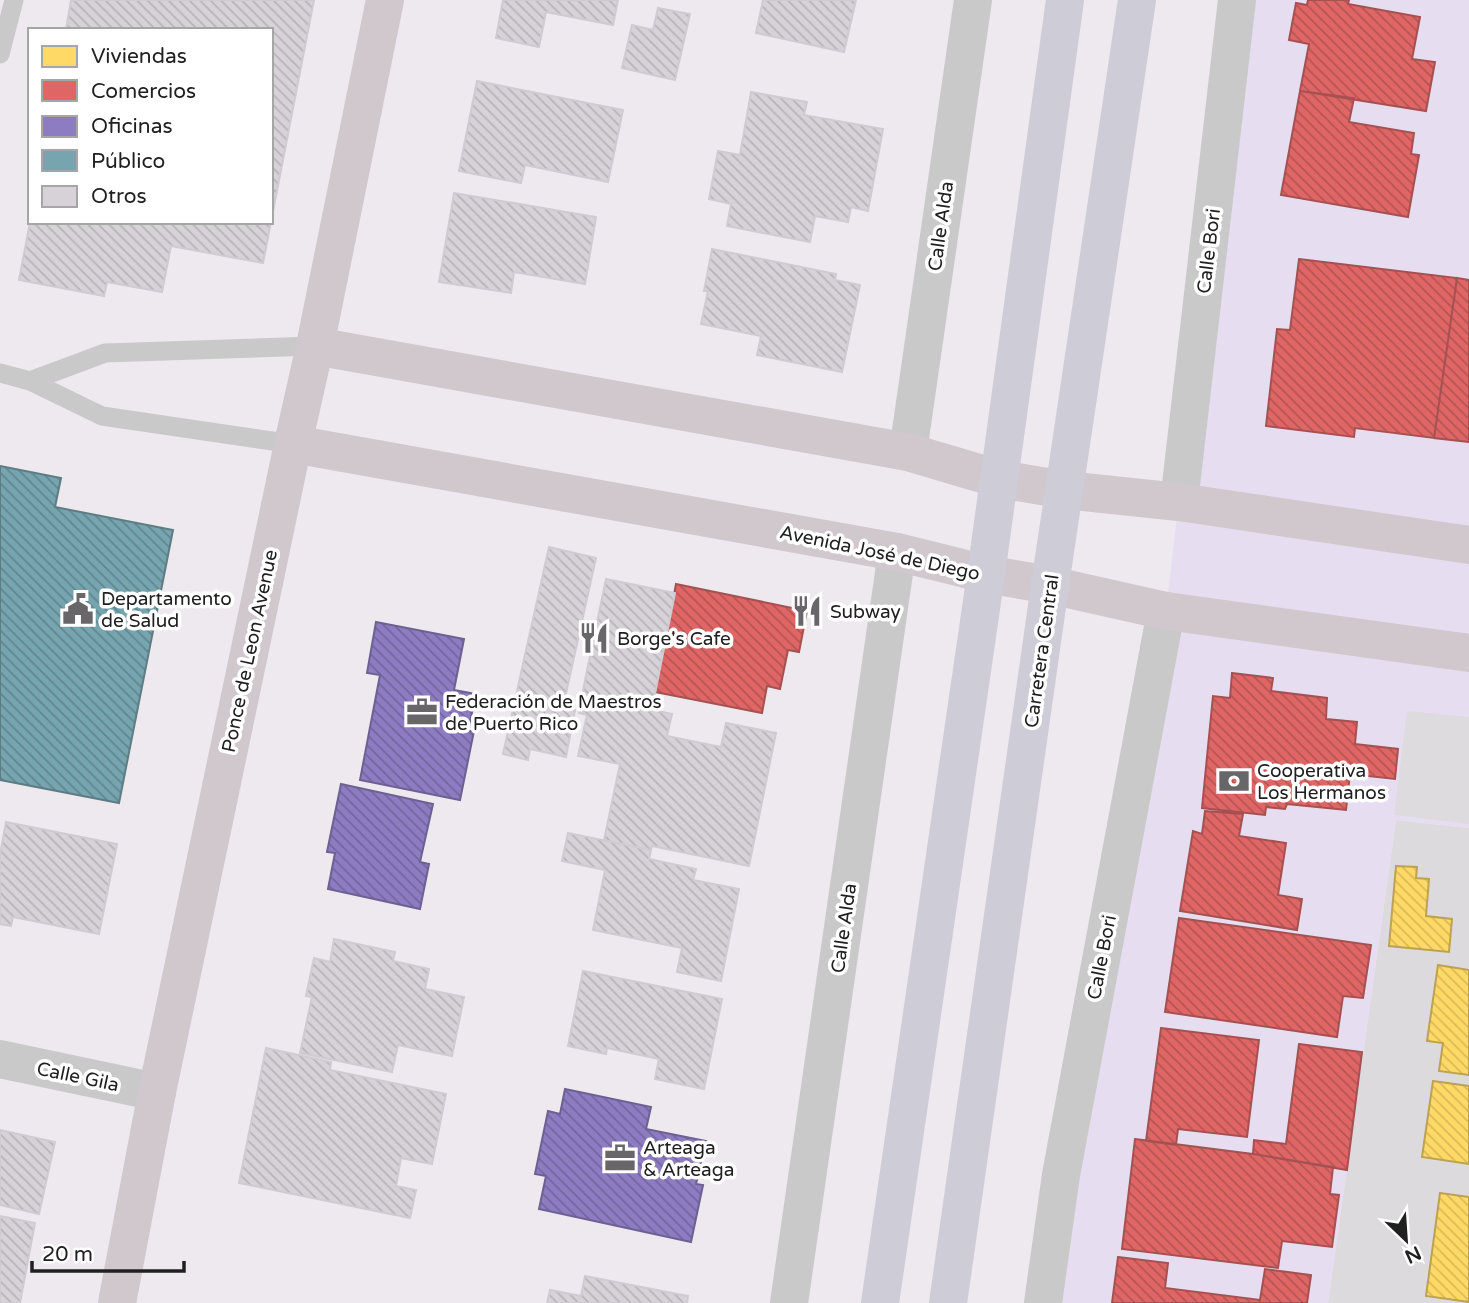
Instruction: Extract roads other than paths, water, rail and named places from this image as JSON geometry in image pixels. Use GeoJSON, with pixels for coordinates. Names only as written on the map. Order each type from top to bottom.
{"type":"FeatureCollection","features":[{"type":"Feature","properties":{"kind":"highway"},"geometry":{"type":"LineString","coordinates":[[880,1303],[986,574],[1065,0]]}},
{"type":"Feature","properties":{"kind":"highway","name":"Carretera Central"},"geometry":{"type":"LineString","coordinates":[[948,1303],[1136,0]]}},
{"type":"Feature","properties":{"kind":"street","name":"Ponce de Leon Avenue"},"geometry":{"type":"LineString","coordinates":[[117,1303],[157,1092],[315,346],[385,0]]}},
{"type":"Feature","properties":{"kind":"street","name":"Calle Alda"},"geometry":{"type":"LineString","coordinates":[[908,452],[973,0]]}},
{"type":"Feature","properties":{"kind":"street","name":"Calle Bori"},"geometry":{"type":"LineString","coordinates":[[1178,502],[1237,0]]}},
{"type":"Feature","properties":{"kind":"street"},"geometry":{"type":"LineString","coordinates":[[315,346],[908,452],[999,480],[1178,502],[1469,545]]}},
{"type":"Feature","properties":{"kind":"street","name":"Avenida José de Diego"},"geometry":{"type":"LineString","coordinates":[[293,444],[897,552],[986,574],[1050,585],[1166,611],[1469,653]]}},
{"type":"Feature","properties":{"kind":"street","name":"Calle Alda"},"geometry":{"type":"LineString","coordinates":[[789,1303],[897,552]]}},
{"type":"Feature","properties":{"kind":"street","name":"Calle Bori"},"geometry":{"type":"LineString","coordinates":[[1043,1303],[1060,1175],[1166,611]]}},
{"type":"Feature","properties":{"kind":"street","name":"Calle Gila"},"geometry":{"type":"LineString","coordinates":[[0,1059],[157,1092]]}},
{"type":"Feature","properties":{"kind":"lane"},"geometry":{"type":"LineString","coordinates":[[0,54],[14,0]]}},
{"type":"Feature","properties":{"kind":"lane"},"geometry":{"type":"LineString","coordinates":[[30,381],[105,353],[315,346]]}},
{"type":"Feature","properties":{"kind":"lane"},"geometry":{"type":"LineString","coordinates":[[0,373],[30,381],[102,416],[293,444]]}},
{"type":"Feature","properties":{"kind":"place","name":"Departamento de Salud"},"geometry":{"type":"Point","coordinates":[78,609]}},
{"type":"Feature","properties":{"kind":"place","name":"Subway"},"geometry":{"type":"Point","coordinates":[807,611]}},
{"type":"Feature","properties":{"kind":"place","name":"Borge's Cafe"},"geometry":{"type":"Point","coordinates":[594,638]}},
{"type":"Feature","properties":{"kind":"place","name":"Federación de Maestros de Puerto Rico"},"geometry":{"type":"Point","coordinates":[422,712]}},
{"type":"Feature","properties":{"kind":"place","name":"Cooperativa Los Hermanos"},"geometry":{"type":"Point","coordinates":[1234,781]}},
{"type":"Feature","properties":{"kind":"place","name":"Arteaga & Arteaga"},"geometry":{"type":"Point","coordinates":[620,1158]}}]}
